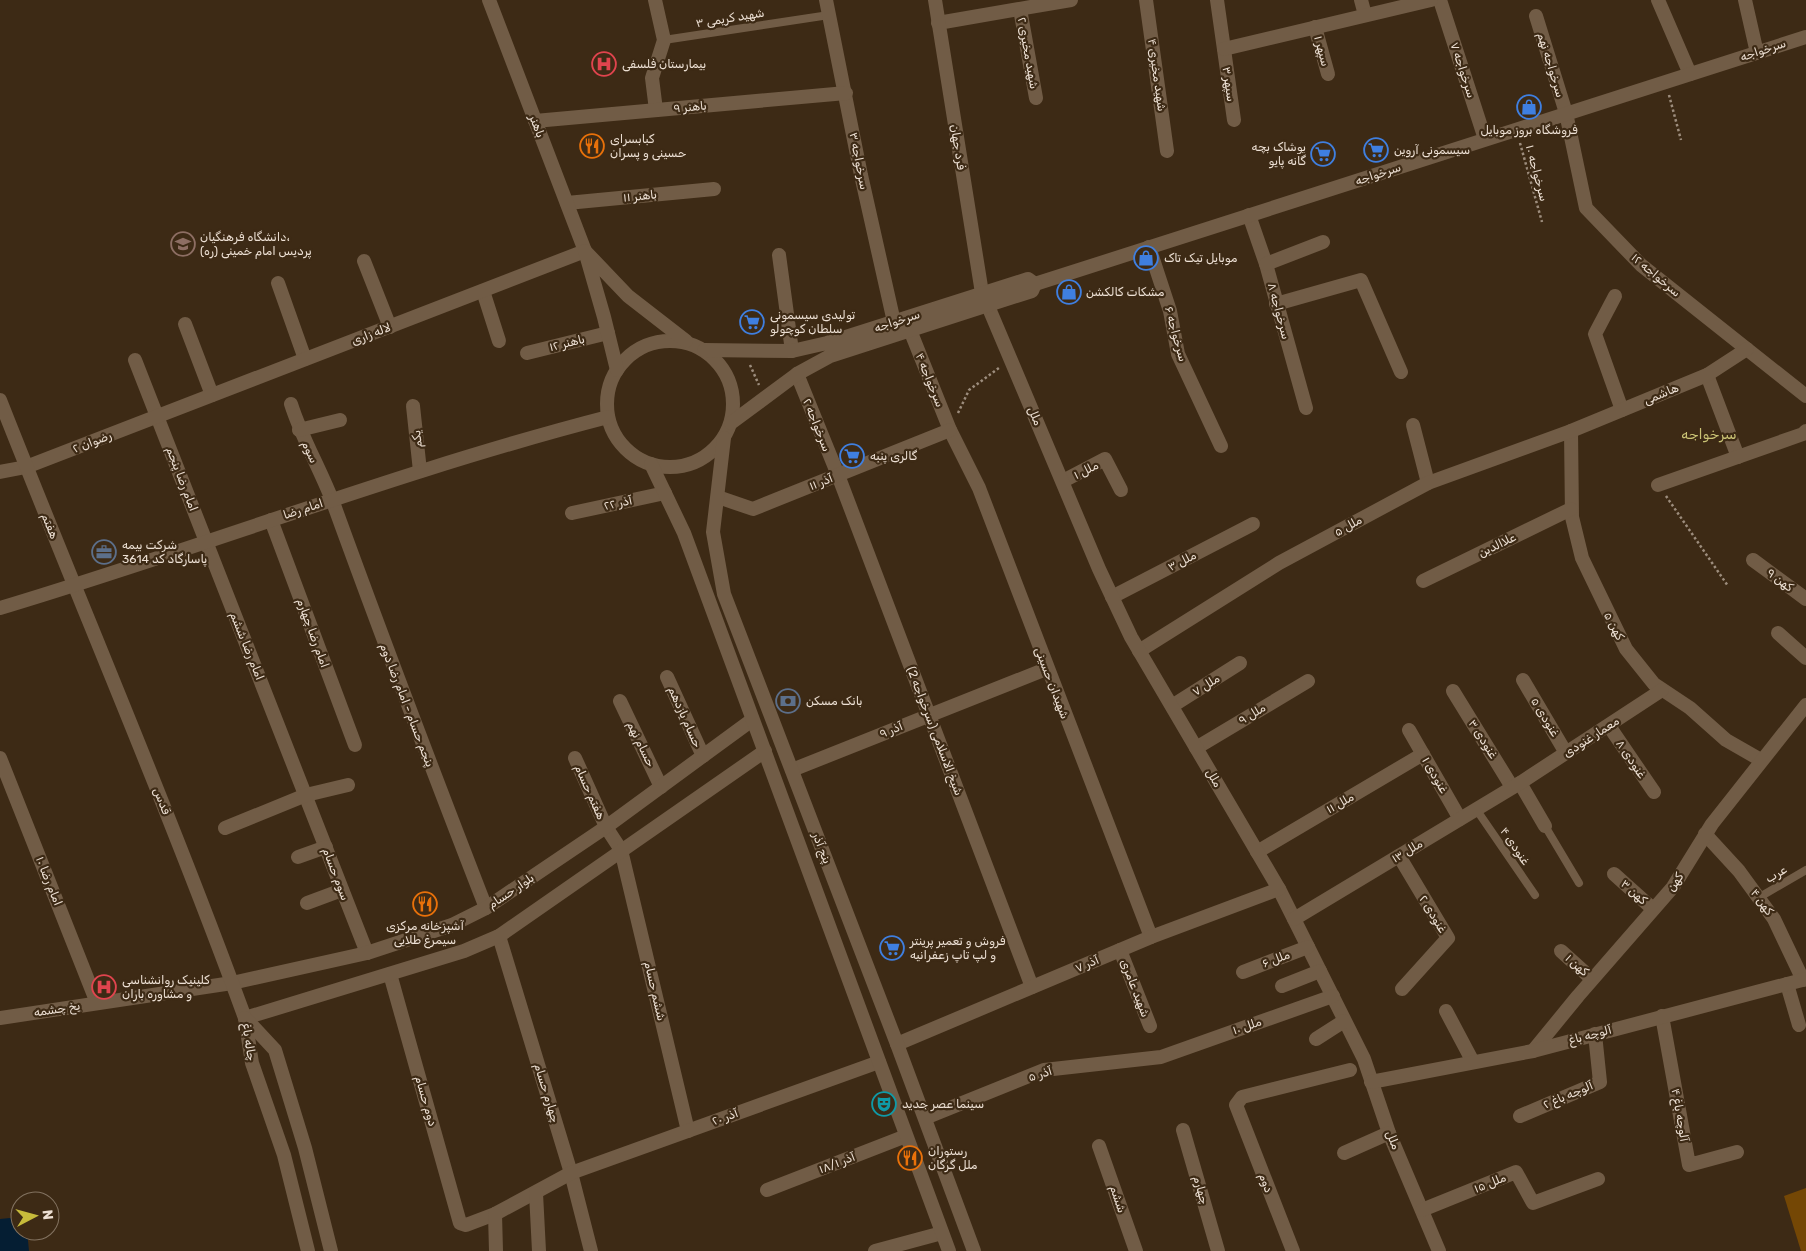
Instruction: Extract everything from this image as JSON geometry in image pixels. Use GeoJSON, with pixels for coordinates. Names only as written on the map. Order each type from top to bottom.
{"type":"FeatureCollection","features":[{"type":"Feature","properties":{"kind":"street","name":"باهنر"},"geometry":{"type":"LineString","coordinates":[[489,0],[585,251],[617,370]]}},
{"type":"Feature","properties":{"kind":"street"},"geometry":{"type":"LineString","coordinates":[[656,0],[664,40],[652,78],[656,110]]}},
{"type":"Feature","properties":{"kind":"street","name":"سرخواجه ۳"},"geometry":{"type":"LineString","coordinates":[[826,0],[861,175],[894,322]]}},
{"type":"Feature","properties":{"kind":"street","name":"فرد جهان"},"geometry":{"type":"LineString","coordinates":[[935,0],[985,299]]}},
{"type":"Feature","properties":{"kind":"street"},"geometry":{"type":"LineString","coordinates":[[938,22],[1071,0]]}},
{"type":"Feature","properties":{"kind":"street","name":"۴ شهید مخیری"},"geometry":{"type":"LineString","coordinates":[[1146,0],[1168,151]]}},
{"type":"Feature","properties":{"kind":"street","name":"۳ سپهر"},"geometry":{"type":"LineString","coordinates":[[1217,0],[1234,120]]}},
{"type":"Feature","properties":{"kind":"street"},"geometry":{"type":"LineString","coordinates":[[1361,0],[1365,16]]}},
{"type":"Feature","properties":{"kind":"street"},"geometry":{"type":"LineString","coordinates":[[1224,49],[1430,0]]}},
{"type":"Feature","properties":{"kind":"street","name":"سرخواجه ۷"},"geometry":{"type":"LineString","coordinates":[[1440,0],[1485,139]]}},
{"type":"Feature","properties":{"kind":"street"},"geometry":{"type":"LineString","coordinates":[[1658,0],[1690,74]]}},
{"type":"Feature","properties":{"kind":"street"},"geometry":{"type":"LineString","coordinates":[[1745,0],[1757,53]]}},
{"type":"Feature","properties":{"kind":"street","name":"۲ شهید مخیری"},"geometry":{"type":"LineString","coordinates":[[1020,8],[1036,98]]}},
{"type":"Feature","properties":{"kind":"street","name":"سرخواجه نهم"},"geometry":{"type":"LineString","coordinates":[[1536,16],[1566,113]]}},
{"type":"Feature","properties":{"kind":"street","name":"۱ سپهر"},"geometry":{"type":"LineString","coordinates":[[1316,27],[1328,74]]}},
{"type":"Feature","properties":{"kind":"street","name":"سرخواجه"},"geometry":{"type":"LineString","coordinates":[[704,350],[792,351],[985,299],[1806,37]]}},
{"type":"Feature","properties":{"kind":"street","name":"۹ باهنر"},"geometry":{"type":"LineString","coordinates":[[535,121],[846,93]]}},
{"type":"Feature","properties":{"kind":"street","name":"۱۲ سرخواجه"},"geometry":{"type":"LineString","coordinates":[[1566,113],[1586,208],[1642,265],[1806,396]]}},
{"type":"Feature","properties":{"kind":"street","name":"باهنر ۱۱"},"geometry":{"type":"LineString","coordinates":[[567,203],[714,189]]}},
{"type":"Feature","properties":{"kind":"street","name":"۸ سرخواجه"},"geometry":{"type":"LineString","coordinates":[[1249,215],[1266,264],[1306,408]]}},
{"type":"Feature","properties":{"kind":"street"},"geometry":{"type":"LineString","coordinates":[[1266,264],[1323,242]]}},
{"type":"Feature","properties":{"kind":"street","name":"سرخواجه ۶"},"geometry":{"type":"LineString","coordinates":[[1149,247],[1170,311],[1178,354],[1221,446]]}},
{"type":"Feature","properties":{"kind":"street","name":"باهنر"},"geometry":{"type":"LineString","coordinates":[[585,251],[628,296],[689,343]]}},
{"type":"Feature","properties":{"kind":"street","name":"لاله زاری"},"geometry":{"type":"LineString","coordinates":[[157,417],[585,251]]}},
{"type":"Feature","properties":{"kind":"street"},"geometry":{"type":"LineString","coordinates":[[779,255],[792,351]]}},
{"type":"Feature","properties":{"kind":"street"},"geometry":{"type":"LineString","coordinates":[[364,261],[390,327]]}},
{"type":"Feature","properties":{"kind":"street"},"geometry":{"type":"LineString","coordinates":[[1276,304],[1361,280],[1401,372]]}},
{"type":"Feature","properties":{"kind":"street"},"geometry":{"type":"LineString","coordinates":[[278,283],[305,359]]}},
{"type":"Feature","properties":{"kind":"street"},"geometry":{"type":"LineString","coordinates":[[482,291],[499,341]]}},
{"type":"Feature","properties":{"kind":"street"},"geometry":{"type":"LineString","coordinates":[[1615,296],[1595,334],[1622,410]]}},
{"type":"Feature","properties":{"kind":"street","name":"سرخواجه"},"geometry":{"type":"LineString","coordinates":[[730,423],[797,374],[830,356],[910,330],[985,299]]}},
{"type":"Feature","properties":{"kind":"street","name":"ملل"},"geometry":{"type":"LineString","coordinates":[[985,299],[1112,597],[1139,651],[1279,889],[1364,1059],[1390,1133],[1439,1251]]}},
{"type":"Feature","properties":{"kind":"street"},"geometry":{"type":"LineString","coordinates":[[186,324],[212,396]]}},
{"type":"Feature","properties":{"kind":"street","name":"سرخواجه ۴"},"geometry":{"type":"LineString","coordinates":[[910,330],[950,430]]}},
{"type":"Feature","properties":{"kind":"street","name":"۱۲ باهنر"},"geometry":{"type":"LineString","coordinates":[[527,353],[608,333]]}},
{"type":"Feature","properties":{"kind":"street"},"geometry":{"type":"LineString","coordinates":[[672,340],[689,343],[704,350],[726,374],[732,390],[733,406],[730,423],[724,438],[713,450],[692,463],[667,467],[651,464],[636,457],[624,447],[614,433],[608,418],[608,393],[617,370],[634,352],[656,342],[672,340]]}},
{"type":"Feature","properties":{"kind":"street","name":"هاشمی"},"geometry":{"type":"LineString","coordinates":[[1571,432],[1708,375],[1747,349]]}},
{"type":"Feature","properties":{"kind":"street","name":"امام رضا پنجم"},"geometry":{"type":"LineString","coordinates":[[135,360],[206,542]]}},
{"type":"Feature","properties":{"kind":"street","name":"سرخواجه ۲"},"geometry":{"type":"LineString","coordinates":[[797,374],[838,475]]}},
{"type":"Feature","properties":{"kind":"street"},"geometry":{"type":"LineString","coordinates":[[1708,375],[1738,457]]}},
{"type":"Feature","properties":{"kind":"street","name":"هفتم"},"geometry":{"type":"LineString","coordinates":[[0,400],[73,586]]}},
{"type":"Feature","properties":{"kind":"street","name":"سوم"},"geometry":{"type":"LineString","coordinates":[[291,404],[300,430],[332,500]]}},
{"type":"Feature","properties":{"kind":"street","name":"یکم"},"geometry":{"type":"LineString","coordinates":[[413,406],[420,472]]}},
{"type":"Feature","properties":{"kind":"street","name":"۲ رضوان"},"geometry":{"type":"LineString","coordinates":[[0,472],[26,467],[157,417]]}},
{"type":"Feature","properties":{"kind":"street","name":"امام رضا"},"geometry":{"type":"LineString","coordinates":[[0,608],[73,586],[420,472],[543,434],[608,418]]}},
{"type":"Feature","properties":{"kind":"street"},"geometry":{"type":"LineString","coordinates":[[300,430],[340,420]]}},
{"type":"Feature","properties":{"kind":"street"},"geometry":{"type":"LineString","coordinates":[[1414,425],[1428,483]]}},
{"type":"Feature","properties":{"kind":"street","name":"آذر ۱۱"},"geometry":{"type":"LineString","coordinates":[[718,497],[753,509],[950,430]]}},
{"type":"Feature","properties":{"kind":"street","name":"شهیدان حسینی"},"geometry":{"type":"LineString","coordinates":[[950,430],[979,488],[1046,669],[1151,937]]}},
{"type":"Feature","properties":{"kind":"street"},"geometry":{"type":"LineString","coordinates":[[1658,485],[1803,434],[1806,431]]}},
{"type":"Feature","properties":{"kind":"street","name":"ملل ۵"},"geometry":{"type":"LineString","coordinates":[[1139,651],[1280,564],[1428,483],[1571,432]]}},
{"type":"Feature","properties":{"kind":"street","name":"۵ کهن"},"geometry":{"type":"LineString","coordinates":[[1571,432],[1571,509],[1582,558],[1626,649],[1654,684],[1690,708],[1726,740],[1761,760]]}},
{"type":"Feature","properties":{"kind":"street","name":"پنج آذر"},"geometry":{"type":"LineString","coordinates":[[724,438],[713,532],[724,594],[897,1044],[974,1251]]}},
{"type":"Feature","properties":{"kind":"street","name":"ملل ۱"},"geometry":{"type":"LineString","coordinates":[[1063,482],[1105,460],[1121,490]]}},
{"type":"Feature","properties":{"kind":"street","name":"پنج آذر"},"geometry":{"type":"LineString","coordinates":[[651,464],[684,533],[949,1251]]}},
{"type":"Feature","properties":{"kind":"street","name":"شیخ الاسلامی (سرخواجه 2)"},"geometry":{"type":"LineString","coordinates":[[838,475],[1032,987]]}},
{"type":"Feature","properties":{"kind":"street","name":"۲۲ آذر"},"geometry":{"type":"LineString","coordinates":[[572,513],[665,493]]}},
{"type":"Feature","properties":{"kind":"street","name":"پنجم حسام - امام رضا دوم"},"geometry":{"type":"LineString","coordinates":[[332,500],[403,697],[486,908]]}},
{"type":"Feature","properties":{"kind":"street","name":"علاالدین"},"geometry":{"type":"LineString","coordinates":[[1423,581],[1571,509]]}},
{"type":"Feature","properties":{"kind":"street","name":"امام رضا چهارم"},"geometry":{"type":"LineString","coordinates":[[271,520],[355,746]]}},
{"type":"Feature","properties":{"kind":"street","name":"ملل ۳"},"geometry":{"type":"LineString","coordinates":[[1112,597],[1253,524]]}},
{"type":"Feature","properties":{"kind":"street","name":"امام رضا ششم"},"geometry":{"type":"LineString","coordinates":[[206,542],[306,795]]}},
{"type":"Feature","properties":{"kind":"street","name":"۹ کهن"},"geometry":{"type":"LineString","coordinates":[[1753,560],[1806,600]]}},
{"type":"Feature","properties":{"kind":"street","name":"قدس"},"geometry":{"type":"LineString","coordinates":[[73,586],[144,755],[245,1018]]}},
{"type":"Feature","properties":{"kind":"street"},"geometry":{"type":"LineString","coordinates":[[1778,633],[1806,658]]}},
{"type":"Feature","properties":{"kind":"street","name":"۷ ملل"},"geometry":{"type":"LineString","coordinates":[[1172,706],[1240,663]]}},
{"type":"Feature","properties":{"kind":"street","name":"۹ آذر"},"geometry":{"type":"LineString","coordinates":[[792,770],[1046,669]]}},
{"type":"Feature","properties":{"kind":"street","name":"حسام یازدهم"},"geometry":{"type":"LineString","coordinates":[[667,677],[702,756]]}},
{"type":"Feature","properties":{"kind":"street","name":"۵ غنودی"},"geometry":{"type":"LineString","coordinates":[[1523,680],[1566,753]]}},
{"type":"Feature","properties":{"kind":"street","name":"ملل ۹"},"geometry":{"type":"LineString","coordinates":[[1196,748],[1308,681]]}},
{"type":"Feature","properties":{"kind":"street","name":"معمار غنودی"},"geometry":{"type":"LineString","coordinates":[[1516,785],[1662,690]]}},
{"type":"Feature","properties":{"kind":"street","name":"۳ غنودی"},"geometry":{"type":"LineString","coordinates":[[1453,691],[1545,826]]}},
{"type":"Feature","properties":{"kind":"street","name":"حسام نهم"},"geometry":{"type":"LineString","coordinates":[[620,700],[661,787]]}},
{"type":"Feature","properties":{"kind":"street","name":"کهن"},"geometry":{"type":"LineString","coordinates":[[1533,1051],[1592,979],[1673,887],[1705,834],[1761,760],[1804,712]]}},
{"type":"Feature","properties":{"kind":"street","name":"بلوار حسام"},"geometry":{"type":"LineString","coordinates":[[232,983],[366,953],[452,925],[486,908],[606,827],[752,720]]}},
{"type":"Feature","properties":{"kind":"street","name":"۸ غنودی"},"geometry":{"type":"LineString","coordinates":[[1609,726],[1654,792]]}},
{"type":"Feature","properties":{"kind":"street","name":"۱ غنودی"},"geometry":{"type":"LineString","coordinates":[[1409,730],[1460,819]]}},
{"type":"Feature","properties":{"kind":"street"},"geometry":{"type":"LineString","coordinates":[[245,1018],[464,951],[499,936],[765,751]]}},
{"type":"Feature","properties":{"kind":"street","name":"۱۱ ملل"},"geometry":{"type":"LineString","coordinates":[[1257,852],[1423,754]]}},
{"type":"Feature","properties":{"kind":"street","name":"امام رضا ۱۰"},"geometry":{"type":"LineString","coordinates":[[0,758],[97,1003]]}},
{"type":"Feature","properties":{"kind":"street","name":"هفتم حسام"},"geometry":{"type":"LineString","coordinates":[[575,758],[606,827],[621,850]]}},
{"type":"Feature","properties":{"kind":"street","name":"ملل ۱۳"},"geometry":{"type":"LineString","coordinates":[[1294,919],[1516,785]]}},
{"type":"Feature","properties":{"kind":"street"},"geometry":{"type":"LineString","coordinates":[[225,828],[306,795],[348,786]]}},
{"type":"Feature","properties":{"kind":"street","name":"سوم حسام"},"geometry":{"type":"LineString","coordinates":[[306,795],[366,953]]}},
{"type":"Feature","properties":{"kind":"street","name":"۴ کهن"},"geometry":{"type":"LineString","coordinates":[[1705,834],[1739,871],[1774,919],[1804,979]]}},
{"type":"Feature","properties":{"kind":"street"},"geometry":{"type":"LineString","coordinates":[[298,857],[326,847]]}},
{"type":"Feature","properties":{"kind":"street","name":"ششم حسام"},"geometry":{"type":"LineString","coordinates":[[621,850],[688,1131]]}},
{"type":"Feature","properties":{"kind":"street","name":"۲ غنودی"},"geometry":{"type":"LineString","coordinates":[[1399,856],[1448,938],[1402,989]]}},
{"type":"Feature","properties":{"kind":"street","name":"۳ کهن"},"geometry":{"type":"LineString","coordinates":[[1614,874],[1653,909]]}},
{"type":"Feature","properties":{"kind":"street","name":"آذر ۷"},"geometry":{"type":"LineString","coordinates":[[897,1044],[1151,937],[1279,889]]}},
{"type":"Feature","properties":{"kind":"street"},"geometry":{"type":"LineString","coordinates":[[307,903],[342,890]]}},
{"type":"Feature","properties":{"kind":"street","name":"چهارم حسام"},"geometry":{"type":"LineString","coordinates":[[499,936],[572,1174],[590,1251]]}},
{"type":"Feature","properties":{"kind":"street","name":"۶ ملل"},"geometry":{"type":"LineString","coordinates":[[1243,972],[1308,947]]}},
{"type":"Feature","properties":{"kind":"street","name":"شهید عامری"},"geometry":{"type":"LineString","coordinates":[[1120,950],[1150,1026]]}},
{"type":"Feature","properties":{"kind":"street","name":"۱ کهن"},"geometry":{"type":"LineString","coordinates":[[1562,951],[1592,979]]}},
{"type":"Feature","properties":{"kind":"street"},"geometry":{"type":"LineString","coordinates":[[1282,986],[1320,971]]}},
{"type":"Feature","properties":{"kind":"street","name":"دوم حسام"},"geometry":{"type":"LineString","coordinates":[[390,974],[460,1223],[466,1225]]}},
{"type":"Feature","properties":{"kind":"street","name":"آلوچه باغ"},"geometry":{"type":"LineString","coordinates":[[1371,1082],[1533,1051],[1804,979]]}},
{"type":"Feature","properties":{"kind":"street","name":"یخ چشمه"},"geometry":{"type":"LineString","coordinates":[[0,1018],[232,983]]}},
{"type":"Feature","properties":{"kind":"street"},"geometry":{"type":"LineString","coordinates":[[1787,984],[1799,1024]]}},
{"type":"Feature","properties":{"kind":"street","name":"۱۰ ملل"},"geometry":{"type":"LineString","coordinates":[[1162,1057],[1332,996]]}},
{"type":"Feature","properties":{"kind":"street"},"geometry":{"type":"LineString","coordinates":[[1446,1011],[1473,1062]]}},
{"type":"Feature","properties":{"kind":"street","name":"۴ آلوچه باغ"},"geometry":{"type":"LineString","coordinates":[[1662,1016],[1689,1165],[1736,1152]]}},
{"type":"Feature","properties":{"kind":"street","name":"چاله باغ"},"geometry":{"type":"LineString","coordinates":[[245,1018],[252,1063],[284,1155],[308,1251]]}},
{"type":"Feature","properties":{"kind":"street","name":"چاله باغ"},"geometry":{"type":"LineString","coordinates":[[245,1018],[275,1050],[305,1148],[331,1251]]}},
{"type":"Feature","properties":{"kind":"street"},"geometry":{"type":"LineString","coordinates":[[1316,1039],[1344,1021]]}},
{"type":"Feature","properties":{"kind":"street","name":"۲ آلوچه باغ"},"geometry":{"type":"LineString","coordinates":[[1520,1116],[1600,1082],[1595,1034]]}},
{"type":"Feature","properties":{"kind":"street","name":"آذر ۵"},"geometry":{"type":"LineString","coordinates":[[925,1118],[1044,1070],[1162,1057]]}},
{"type":"Feature","properties":{"kind":"street","name":"۲۰ آذر"},"geometry":{"type":"LineString","coordinates":[[466,1225],[495,1214],[572,1174],[880,1062]]}},
{"type":"Feature","properties":{"kind":"street","name":"دوم"},"geometry":{"type":"LineString","coordinates":[[1293,1251],[1236,1105],[1242,1098],[1350,1070]]}},
{"type":"Feature","properties":{"kind":"street","name":"چهارم"},"geometry":{"type":"LineString","coordinates":[[1183,1130],[1218,1251]]}},
{"type":"Feature","properties":{"kind":"street"},"geometry":{"type":"LineString","coordinates":[[1344,1153],[1390,1133]]}},
{"type":"Feature","properties":{"kind":"street","name":"۱۸/۱ آذر"},"geometry":{"type":"LineString","coordinates":[[767,1190],[906,1136]]}},
{"type":"Feature","properties":{"kind":"street","name":"ششم"},"geometry":{"type":"LineString","coordinates":[[1100,1146],[1136,1251]]}},
{"type":"Feature","properties":{"kind":"street","name":"ملل ۱۵"},"geometry":{"type":"LineString","coordinates":[[1422,1210],[1516,1172],[1533,1204],[1598,1179]]}},
{"type":"Feature","properties":{"kind":"street"},"geometry":{"type":"LineString","coordinates":[[536,1193],[539,1251]]}},
{"type":"Feature","properties":{"kind":"street"},"geometry":{"type":"LineString","coordinates":[[495,1214],[496,1251]]}},
{"type":"Feature","properties":{"kind":"street"},"geometry":{"type":"LineString","coordinates":[[875,1251],[942,1233]]}},
{"type":"Feature","properties":{"kind":"lane","name":"۳ شهید کریمی"},"geometry":{"type":"LineString","coordinates":[[664,40],[829,15]]}},
{"type":"Feature","properties":{"kind":"lane","name":"۴ غنودی"},"geometry":{"type":"LineString","coordinates":[[1476,809],[1535,895]]}},
{"type":"Feature","properties":{"kind":"lane"},"geometry":{"type":"LineString","coordinates":[[1545,826],[1579,882]]}},
{"type":"Feature","properties":{"kind":"lane","name":"عرب"},"geometry":{"type":"LineString","coordinates":[[1758,898],[1806,870]]}},
{"type":"Feature","properties":{"kind":"path"},"geometry":{"type":"LineString","coordinates":[[1665,82],[1681,140]]}},
{"type":"Feature","properties":{"kind":"path","name":"۱۰ سرخواجه"},"geometry":{"type":"LineString","coordinates":[[1516,129],[1542,222]]}},
{"type":"Feature","properties":{"kind":"path"},"geometry":{"type":"LineString","coordinates":[[744,351],[764,398]]}},
{"type":"Feature","properties":{"kind":"path"},"geometry":{"type":"LineString","coordinates":[[950,430],[969,390],[1012,359]]}},
{"type":"Feature","properties":{"kind":"path"},"geometry":{"type":"LineString","coordinates":[[1658,485],[1728,586]]}},
{"type":"Feature","properties":{"kind":"shaded area"},"geometry":{"type":"Polygon","coordinates":[[[1806,1188],[1806,1251],[1801,1251],[1784,1196],[1806,1188]]]}},
{"type":"Feature","properties":{"kind":"water"},"geometry":{"type":"Polygon","coordinates":[[[10,1218],[10,1241],[28,1241],[29,1251],[0,1251],[0,1219],[10,1218]]]}},
{"type":"Feature","properties":{"kind":"place","name":"بیمارستان فلسفی"},"geometry":{"type":"Point","coordinates":[604,64]}},
{"type":"Feature","properties":{"kind":"place","name":"فروشگاه بروز موبایل"},"geometry":{"type":"Point","coordinates":[1529,107]}},
{"type":"Feature","properties":{"kind":"place","name":"کبابسرای حسینی و پسران"},"geometry":{"type":"Point","coordinates":[592,146]}},
{"type":"Feature","properties":{"kind":"place","name":"سیسمونی آروین"},"geometry":{"type":"Point","coordinates":[1376,150]}},
{"type":"Feature","properties":{"kind":"place","name":"پوشاک بچه گانه پایو"},"geometry":{"type":"Point","coordinates":[1323,154]}},
{"type":"Feature","properties":{"kind":"place","name":"دانشگاه فرهنگیان، پردیس امام خمینی (ره)"},"geometry":{"type":"Point","coordinates":[183,244]}},
{"type":"Feature","properties":{"kind":"place","name":"موبایل تیک تاک"},"geometry":{"type":"Point","coordinates":[1146,258]}},
{"type":"Feature","properties":{"kind":"place","name":"مشکات کالکشن"},"geometry":{"type":"Point","coordinates":[1069,292]}},
{"type":"Feature","properties":{"kind":"place","name":"تولیدی سیسمونی سلطان کوچولو"},"geometry":{"type":"Point","coordinates":[752,322]}},
{"type":"Feature","properties":{"kind":"place","name":"گالری پنبه"},"geometry":{"type":"Point","coordinates":[852,456]}},
{"type":"Feature","properties":{"kind":"place","name":"شرکت بیمه پاسارگاد کد 3614"},"geometry":{"type":"Point","coordinates":[104,552]}},
{"type":"Feature","properties":{"kind":"place","name":"بانک مسکن"},"geometry":{"type":"Point","coordinates":[788,701]}},
{"type":"Feature","properties":{"kind":"place","name":"آشپزخانه مرکزی سیمرغ طلایی"},"geometry":{"type":"Point","coordinates":[425,904]}},
{"type":"Feature","properties":{"kind":"place","name":"فروش و تعمیر پرینتر و لپ تاپ زعفرانیه"},"geometry":{"type":"Point","coordinates":[892,948]}},
{"type":"Feature","properties":{"kind":"place","name":"کلینیک روانشناسی و مشاوره باران"},"geometry":{"type":"Point","coordinates":[104,987]}},
{"type":"Feature","properties":{"kind":"place","name":"سینما عصر جدید"},"geometry":{"type":"Point","coordinates":[884,1104]}},
{"type":"Feature","properties":{"kind":"place","name":"رستوران ملل گرگان"},"geometry":{"type":"Point","coordinates":[910,1158]}},
{"type":"Feature","properties":{"kind":"district","name":"سرخواجه"},"geometry":{"type":"Point","coordinates":[1709,434]}}]}
